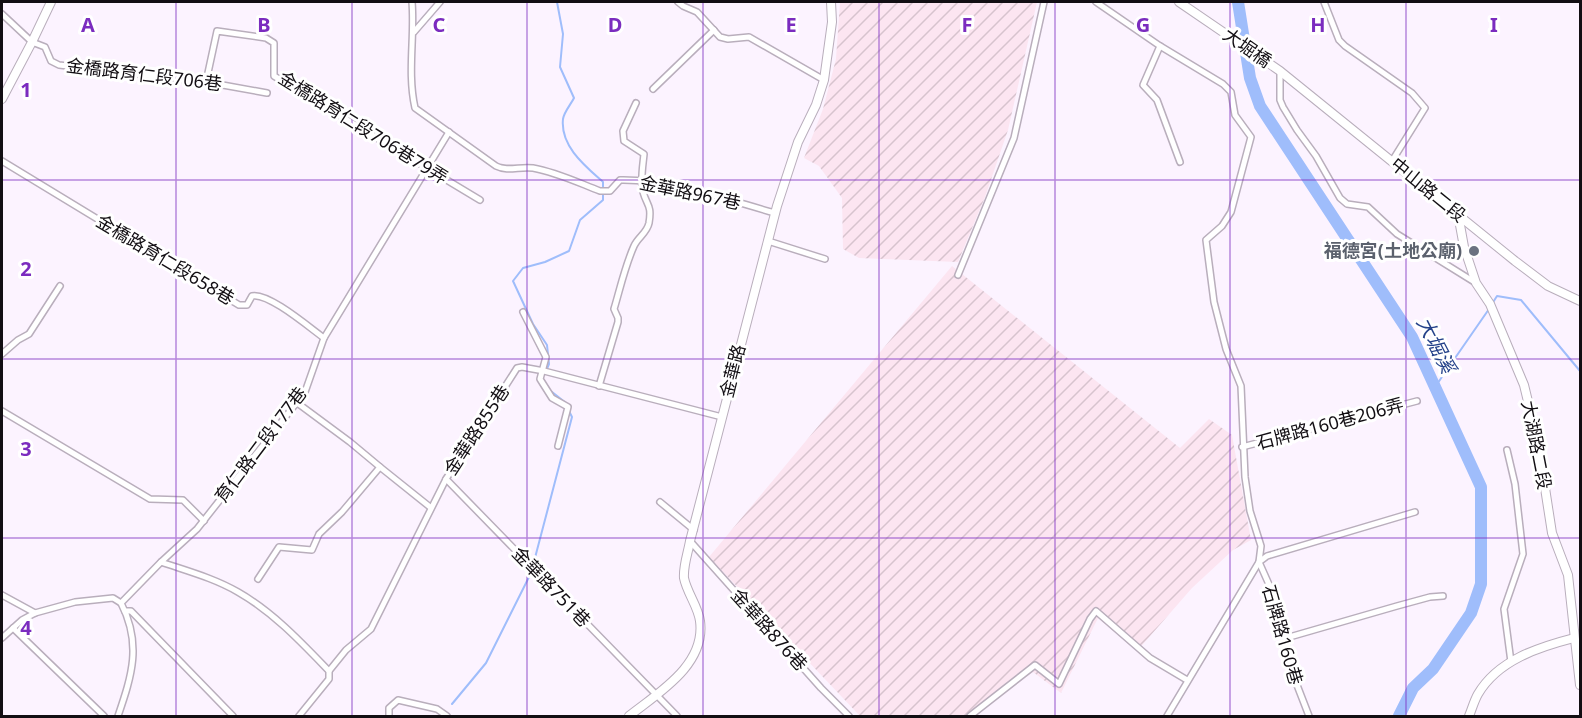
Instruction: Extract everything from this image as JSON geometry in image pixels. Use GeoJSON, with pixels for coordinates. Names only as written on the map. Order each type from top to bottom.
{"type":"FeatureCollection","features":[{"type":"Feature","properties":{"kind":"street"},"geometry":{"type":"LineString","coordinates":[[2,99],[51,2]]}},
{"type":"Feature","properties":{"kind":"street","name":"金華路967巷"},"geometry":{"type":"LineString","coordinates":[[412,2],[413,32],[410,57],[415,108],[488,161],[503,169],[528,168],[543,171],[600,191],[610,191],[620,180],[633,180],[684,189],[775,213]]}},
{"type":"Feature","properties":{"kind":"street"},"geometry":{"type":"LineString","coordinates":[[413,32],[440,2]]}},
{"type":"Feature","properties":{"kind":"street"},"geometry":{"type":"LineString","coordinates":[[678,2],[697,12],[720,37],[728,39],[749,37],[825,80]]}},
{"type":"Feature","properties":{"kind":"street","name":"金華路"},"geometry":{"type":"LineString","coordinates":[[629,717],[682,671],[696,654],[700,621],[684,572],[690,541],[775,213],[798,142],[825,80],[832,22],[831,2]]}},
{"type":"Feature","properties":{"kind":"street"},"geometry":{"type":"LineString","coordinates":[[958,275],[1014,138],[1044,2]]}},
{"type":"Feature","properties":{"kind":"street"},"geometry":{"type":"LineString","coordinates":[[1096,2],[1160,46],[1143,85],[1157,100],[1180,162]]}},
{"type":"Feature","properties":{"kind":"street","name":"大堀橋"},"geometry":{"type":"LineString","coordinates":[[1179,2],[1280,71]]}},
{"type":"Feature","properties":{"kind":"street"},"geometry":{"type":"LineString","coordinates":[[1324,2],[1340,40],[1345,46],[1412,93],[1425,108],[1392,161]]}},
{"type":"Feature","properties":{"kind":"street","name":"金橋路育仁段706巷"},"geometry":{"type":"LineString","coordinates":[[2,14],[32,42],[45,47],[51,62],[59,65],[206,82],[267,93]]}},
{"type":"Feature","properties":{"kind":"street"},"geometry":{"type":"LineString","coordinates":[[653,88],[714,30]]}},
{"type":"Feature","properties":{"kind":"street","name":"金橋路育仁段706巷79弄"},"geometry":{"type":"LineString","coordinates":[[206,82],[217,31],[266,38],[274,43],[274,76],[480,200]]}},
{"type":"Feature","properties":{"kind":"street","name":"石牌路160巷"},"geometry":{"type":"LineString","coordinates":[[1160,46],[1223,84],[1232,92],[1235,115],[1251,137],[1231,212],[1222,226],[1206,240],[1214,302],[1226,349],[1241,386],[1242,447],[1250,511],[1261,546],[1259,562],[1275,598],[1286,638],[1290,667],[1309,717]]}},
{"type":"Feature","properties":{"kind":"street"},"geometry":{"type":"LineString","coordinates":[[1280,71],[1280,100],[1340,198],[1347,204],[1368,207],[1397,234],[1476,283]]}},
{"type":"Feature","properties":{"kind":"street","name":"中山路二段"},"geometry":{"type":"LineString","coordinates":[[1280,71],[1548,286],[1581,301]]}},
{"type":"Feature","properties":{"kind":"street"},"geometry":{"type":"LineString","coordinates":[[599,386],[618,322],[614,309],[619,291],[634,246],[649,224],[650,206],[643,192],[644,154],[624,141],[623,132],[636,103]]}},
{"type":"Feature","properties":{"kind":"street","name":"育仁路二段177巷"},"geometry":{"type":"LineString","coordinates":[[121,603],[204,521],[305,392],[324,338],[448,132]]}},
{"type":"Feature","properties":{"kind":"street","name":"金橋路育仁段658巷"},"geometry":{"type":"LineString","coordinates":[[2,161],[239,305],[247,305],[252,296],[261,296],[288,311],[324,338]]}},
{"type":"Feature","properties":{"kind":"street","name":"大湖路二段"},"geometry":{"type":"LineString","coordinates":[[1458,214],[1464,247],[1476,283],[1490,304],[1524,385],[1538,443],[1552,533],[1568,575],[1581,685]]}},
{"type":"Feature","properties":{"kind":"street"},"geometry":{"type":"LineString","coordinates":[[768,241],[825,260]]}},
{"type":"Feature","properties":{"kind":"street"},"geometry":{"type":"LineString","coordinates":[[2,354],[28,334],[60,286]]}},
{"type":"Feature","properties":{"kind":"street"},"geometry":{"type":"LineString","coordinates":[[523,312],[546,357],[545,371],[540,379],[552,398],[568,407],[558,446]]}},
{"type":"Feature","properties":{"kind":"street","name":"金華路855巷"},"geometry":{"type":"LineString","coordinates":[[300,717],[329,679],[329,671],[346,650],[371,629],[430,507],[517,368],[545,371],[722,417]]}},
{"type":"Feature","properties":{"kind":"street","name":"石牌路160巷206弄"},"geometry":{"type":"LineString","coordinates":[[1242,447],[1417,401]]}},
{"type":"Feature","properties":{"kind":"street"},"geometry":{"type":"LineString","coordinates":[[296,402],[350,442],[430,507]]}},
{"type":"Feature","properties":{"kind":"street"},"geometry":{"type":"LineString","coordinates":[[2,411],[150,499],[183,500],[204,521]]}},
{"type":"Feature","properties":{"kind":"street"},"geometry":{"type":"LineString","coordinates":[[1507,450],[1515,484],[1523,554],[1504,609],[1511,662]]}},
{"type":"Feature","properties":{"kind":"street"},"geometry":{"type":"LineString","coordinates":[[258,579],[279,547],[312,550],[319,534],[342,512],[380,467]]}},
{"type":"Feature","properties":{"kind":"street","name":"金華路751巷"},"geometry":{"type":"LineString","coordinates":[[446,479],[677,717]]}},
{"type":"Feature","properties":{"kind":"street"},"geometry":{"type":"LineString","coordinates":[[660,502],[694,530]]}},
{"type":"Feature","properties":{"kind":"street"},"geometry":{"type":"LineString","coordinates":[[1167,717],[1259,562],[1267,556],[1415,512]]}},
{"type":"Feature","properties":{"kind":"street","name":"金華路876巷"},"geometry":{"type":"LineString","coordinates":[[690,541],[849,717]]}},
{"type":"Feature","properties":{"kind":"street"},"geometry":{"type":"LineString","coordinates":[[161,562],[215,580],[240,592],[286,627],[329,671]]}},
{"type":"Feature","properties":{"kind":"street"},"geometry":{"type":"LineString","coordinates":[[2,595],[35,613]]}},
{"type":"Feature","properties":{"kind":"street"},"geometry":{"type":"LineString","coordinates":[[1286,638],[1408,603],[1443,596]]}},
{"type":"Feature","properties":{"kind":"street"},"geometry":{"type":"LineString","coordinates":[[2,639],[13,628],[35,613],[75,602],[113,598],[121,603],[134,642],[134,661],[118,717]]}},
{"type":"Feature","properties":{"kind":"street"},"geometry":{"type":"LineString","coordinates":[[125,611],[131,611],[232,717]]}},
{"type":"Feature","properties":{"kind":"street"},"geometry":{"type":"LineString","coordinates":[[970,717],[1035,665],[1059,684],[1096,611],[1150,658],[1188,680]]}},
{"type":"Feature","properties":{"kind":"street"},"geometry":{"type":"LineString","coordinates":[[13,628],[104,717]]}},
{"type":"Feature","properties":{"kind":"street"},"geometry":{"type":"LineString","coordinates":[[1469,717],[1478,695],[1488,681],[1511,662],[1533,650],[1575,638]]}},
{"type":"Feature","properties":{"kind":"street"},"geometry":{"type":"LineString","coordinates":[[388,717],[389,708],[398,699],[437,709],[447,717]]}},
{"type":"Feature","properties":{"kind":"shaded area"},"geometry":{"type":"Polygon","coordinates":[[[840,2],[1037,2],[1008,130],[985,197],[958,262],[859,258],[843,249],[842,198],[819,166],[804,158],[823,109],[836,59],[840,2]]]}},
{"type":"Feature","properties":{"kind":"shaded area"},"geometry":{"type":"Polygon","coordinates":[[[952,266],[1180,448],[1209,419],[1232,435],[1251,540],[1233,550],[1192,588],[1137,651],[1098,618],[1061,693],[1033,672],[974,716],[860,716],[709,557],[952,266]]]}},
{"type":"Feature","properties":{"kind":"waterway"},"geometry":{"type":"LineString","coordinates":[[546,371],[549,364],[547,345],[533,324],[513,281],[523,268],[545,262],[569,251],[580,220],[603,200],[603,182],[575,155],[565,138],[563,119],[574,98],[560,67],[563,34],[557,2]]}},
{"type":"Feature","properties":{"kind":"waterway","name":"大堀溪"},"geometry":{"type":"LineString","coordinates":[[1238,2],[1250,78],[1260,106],[1412,337],[1481,487],[1481,584],[1471,613],[1433,669],[1413,688],[1399,716]]}},
{"type":"Feature","properties":{"kind":"waterway"},"geometry":{"type":"LineString","coordinates":[[1492,304],[1497,296],[1521,300],[1580,371]]}},
{"type":"Feature","properties":{"kind":"waterway"},"geometry":{"type":"LineString","coordinates":[[1435,387],[1489,309]]}},
{"type":"Feature","properties":{"kind":"waterway"},"geometry":{"type":"LineString","coordinates":[[547,388],[566,403]]}},
{"type":"Feature","properties":{"kind":"waterway"},"geometry":{"type":"LineString","coordinates":[[452,704],[486,663],[531,573],[572,417],[569,411]]}},
{"type":"Feature","properties":{"kind":"place","name":"福德宮(土地公廟)"},"geometry":{"type":"Point","coordinates":[1474,251]}}]}
